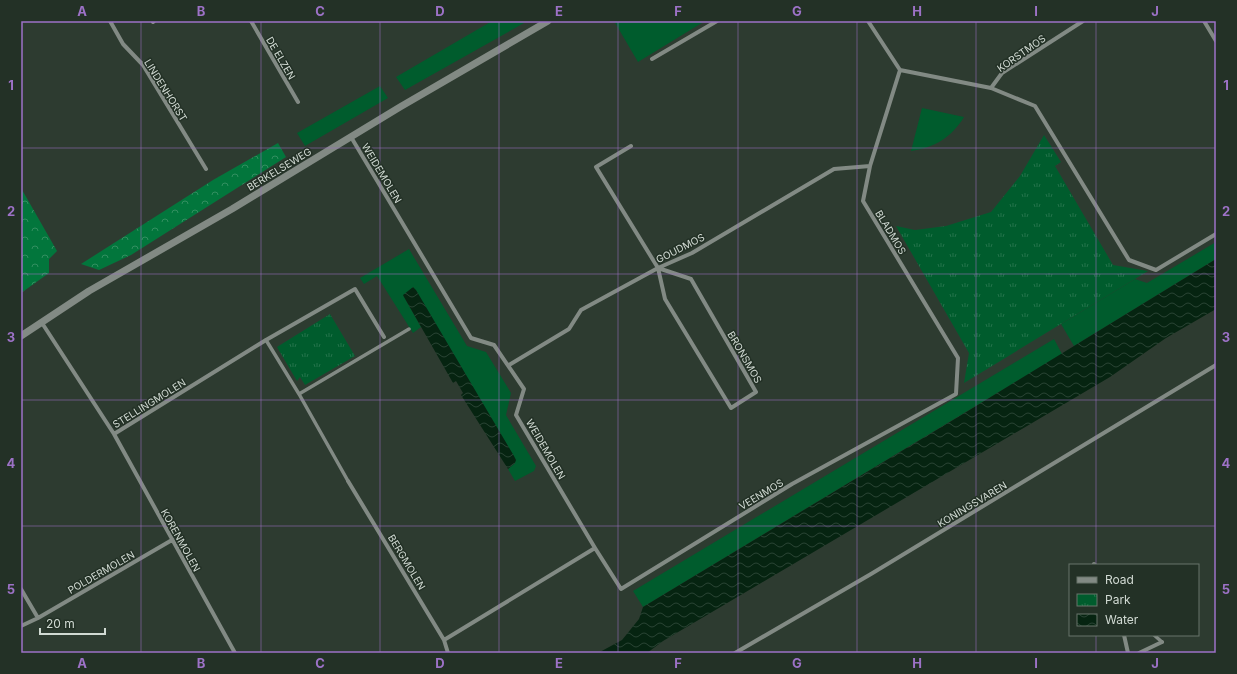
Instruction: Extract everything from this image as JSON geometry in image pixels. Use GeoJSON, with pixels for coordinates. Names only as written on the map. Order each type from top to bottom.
{"type":"FeatureCollection","features":[{"type":"Feature","properties":{"kind":"street","name":"LINDENHORST"},"geometry":{"type":"LineString","coordinates":[[110,21],[123,44],[142,66],[206,169]]}},
{"type":"Feature","properties":{"kind":"street","name":"DE ELZEN"},"geometry":{"type":"LineString","coordinates":[[251,21],[298,102]]}},
{"type":"Feature","properties":{"kind":"street","name":"BERKELSEWEG"},"geometry":{"type":"LineString","coordinates":[[21,336],[89,291],[232,209],[548,21]]}},
{"type":"Feature","properties":{"kind":"street"},"geometry":{"type":"LineString","coordinates":[[652,59],[716,21]]}},
{"type":"Feature","properties":{"kind":"street"},"geometry":{"type":"LineString","coordinates":[[868,21],[900,70],[991,88],[1035,106],[1129,260],[1156,270],[1216,234]]}},
{"type":"Feature","properties":{"kind":"street","name":"KORSTMOS"},"geometry":{"type":"LineString","coordinates":[[991,88],[1002,74],[1083,21]]}},
{"type":"Feature","properties":{"kind":"street"},"geometry":{"type":"LineString","coordinates":[[1204,21],[1216,40]]}},
{"type":"Feature","properties":{"kind":"street","name":"BLADMOS"},"geometry":{"type":"LineString","coordinates":[[900,70],[870,166],[863,201],[958,358],[956,394]]}},
{"type":"Feature","properties":{"kind":"street","name":"WEIDEMOLEN"},"geometry":{"type":"LineString","coordinates":[[352,137],[471,338],[494,345],[509,365],[524,390],[516,415],[594,548]]}},
{"type":"Feature","properties":{"kind":"street","name":"BRONSMOS"},"geometry":{"type":"LineString","coordinates":[[631,146],[596,167],[658,268],[665,299],[731,408],[743,402],[756,392],[691,279],[658,268]]}},
{"type":"Feature","properties":{"kind":"street","name":"GOUDMOS"},"geometry":{"type":"LineString","coordinates":[[509,365],[569,328],[581,310],[658,268],[692,253],[834,169],[870,166]]}},
{"type":"Feature","properties":{"kind":"street","name":"STELLINGMOLEN"},"geometry":{"type":"LineString","coordinates":[[42,323],[114,434],[266,340],[355,289],[384,337]]}},
{"type":"Feature","properties":{"kind":"street"},"geometry":{"type":"LineString","coordinates":[[299,394],[409,329]]}},
{"type":"Feature","properties":{"kind":"street"},"geometry":{"type":"LineString","coordinates":[[266,340],[299,394],[348,481]]}},
{"type":"Feature","properties":{"kind":"street","name":"KONINGSVAREN"},"geometry":{"type":"LineString","coordinates":[[734,653],[871,574],[1216,365]]}},
{"type":"Feature","properties":{"kind":"street","name":"VEENMOS"},"geometry":{"type":"LineString","coordinates":[[594,548],[620,589],[792,484],[956,394]]}},
{"type":"Feature","properties":{"kind":"street","name":"KORENMOLEN"},"geometry":{"type":"LineString","coordinates":[[114,434],[234,653]]}},
{"type":"Feature","properties":{"kind":"street","name":"BERGMOLEN"},"geometry":{"type":"LineString","coordinates":[[348,481],[444,640],[448,653]]}},
{"type":"Feature","properties":{"kind":"street","name":"POLDERMOLEN"},"geometry":{"type":"LineString","coordinates":[[21,626],[38,618],[172,540]]}},
{"type":"Feature","properties":{"kind":"street"},"geometry":{"type":"LineString","coordinates":[[444,640],[594,548]]}},
{"type":"Feature","properties":{"kind":"street"},"geometry":{"type":"LineString","coordinates":[[21,589],[38,618]]}},
{"type":"Feature","properties":{"kind":"street"},"geometry":{"type":"LineString","coordinates":[[1124,636],[1128,653]]}},
{"type":"Feature","properties":{"kind":"street"},"geometry":{"type":"LineString","coordinates":[[1139,653],[1162,642],[1155,636]]}},
{"type":"Feature","properties":{"kind":"green space"},"geometry":{"type":"Polygon","coordinates":[[[492,21],[525,21],[524,23],[405,90],[396,77],[492,21]]]}},
{"type":"Feature","properties":{"kind":"green space"},"geometry":{"type":"Polygon","coordinates":[[[614,21],[705,21],[638,62],[614,21]]]}},
{"type":"Feature","properties":{"kind":"green space"},"geometry":{"type":"Polygon","coordinates":[[[380,86],[388,98],[305,146],[297,133],[380,86]]]}},
{"type":"Feature","properties":{"kind":"green space"},"geometry":{"type":"Polygon","coordinates":[[[922,108],[964,117],[954,130],[942,140],[927,147],[911,151],[922,108]]]}},
{"type":"Feature","properties":{"kind":"green space"},"geometry":{"type":"Polygon","coordinates":[[[1044,135],[1061,162],[1055,166],[1113,265],[1148,271],[964,383],[969,353],[896,226],[915,230],[946,226],[991,212],[1020,176],[1044,135]]]}},
{"type":"Feature","properties":{"kind":"green space"},"geometry":{"type":"Polygon","coordinates":[[[278,143],[286,157],[131,255],[99,270],[81,264],[213,180],[278,143]]]}},
{"type":"Feature","properties":{"kind":"green space"},"geometry":{"type":"Polygon","coordinates":[[[21,188],[57,251],[49,259],[49,273],[21,293],[21,188]]]}},
{"type":"Feature","properties":{"kind":"green space"},"geometry":{"type":"Polygon","coordinates":[[[1216,242],[1216,259],[1074,346],[1061,324],[1135,279],[1147,283],[1216,242]]]}},
{"type":"Feature","properties":{"kind":"green space"},"geometry":{"type":"Polygon","coordinates":[[[409,249],[467,346],[486,352],[511,393],[506,415],[536,466],[534,471],[515,481],[508,469],[515,463],[403,295],[421,327],[413,333],[377,276],[364,284],[360,278],[409,249]]]}},
{"type":"Feature","properties":{"kind":"green space"},"geometry":{"type":"Polygon","coordinates":[[[330,314],[355,356],[305,385],[300,377],[297,381],[277,347],[330,314]]]}},
{"type":"Feature","properties":{"kind":"green space"},"geometry":{"type":"Polygon","coordinates":[[[1054,339],[1062,354],[643,607],[633,591],[1054,339]]]}},
{"type":"Feature","properties":{"kind":"water"},"geometry":{"type":"Polygon","coordinates":[[[1216,259],[1216,309],[1166,338],[1110,377],[663,641],[647,653],[598,653],[622,640],[639,619],[643,607],[1216,259]]]}},
{"type":"Feature","properties":{"kind":"water"},"geometry":{"type":"Polygon","coordinates":[[[413,287],[514,456],[516,460],[515,463],[508,469],[461,395],[463,393],[456,381],[453,383],[404,297],[403,295],[413,287]]]}}]}
